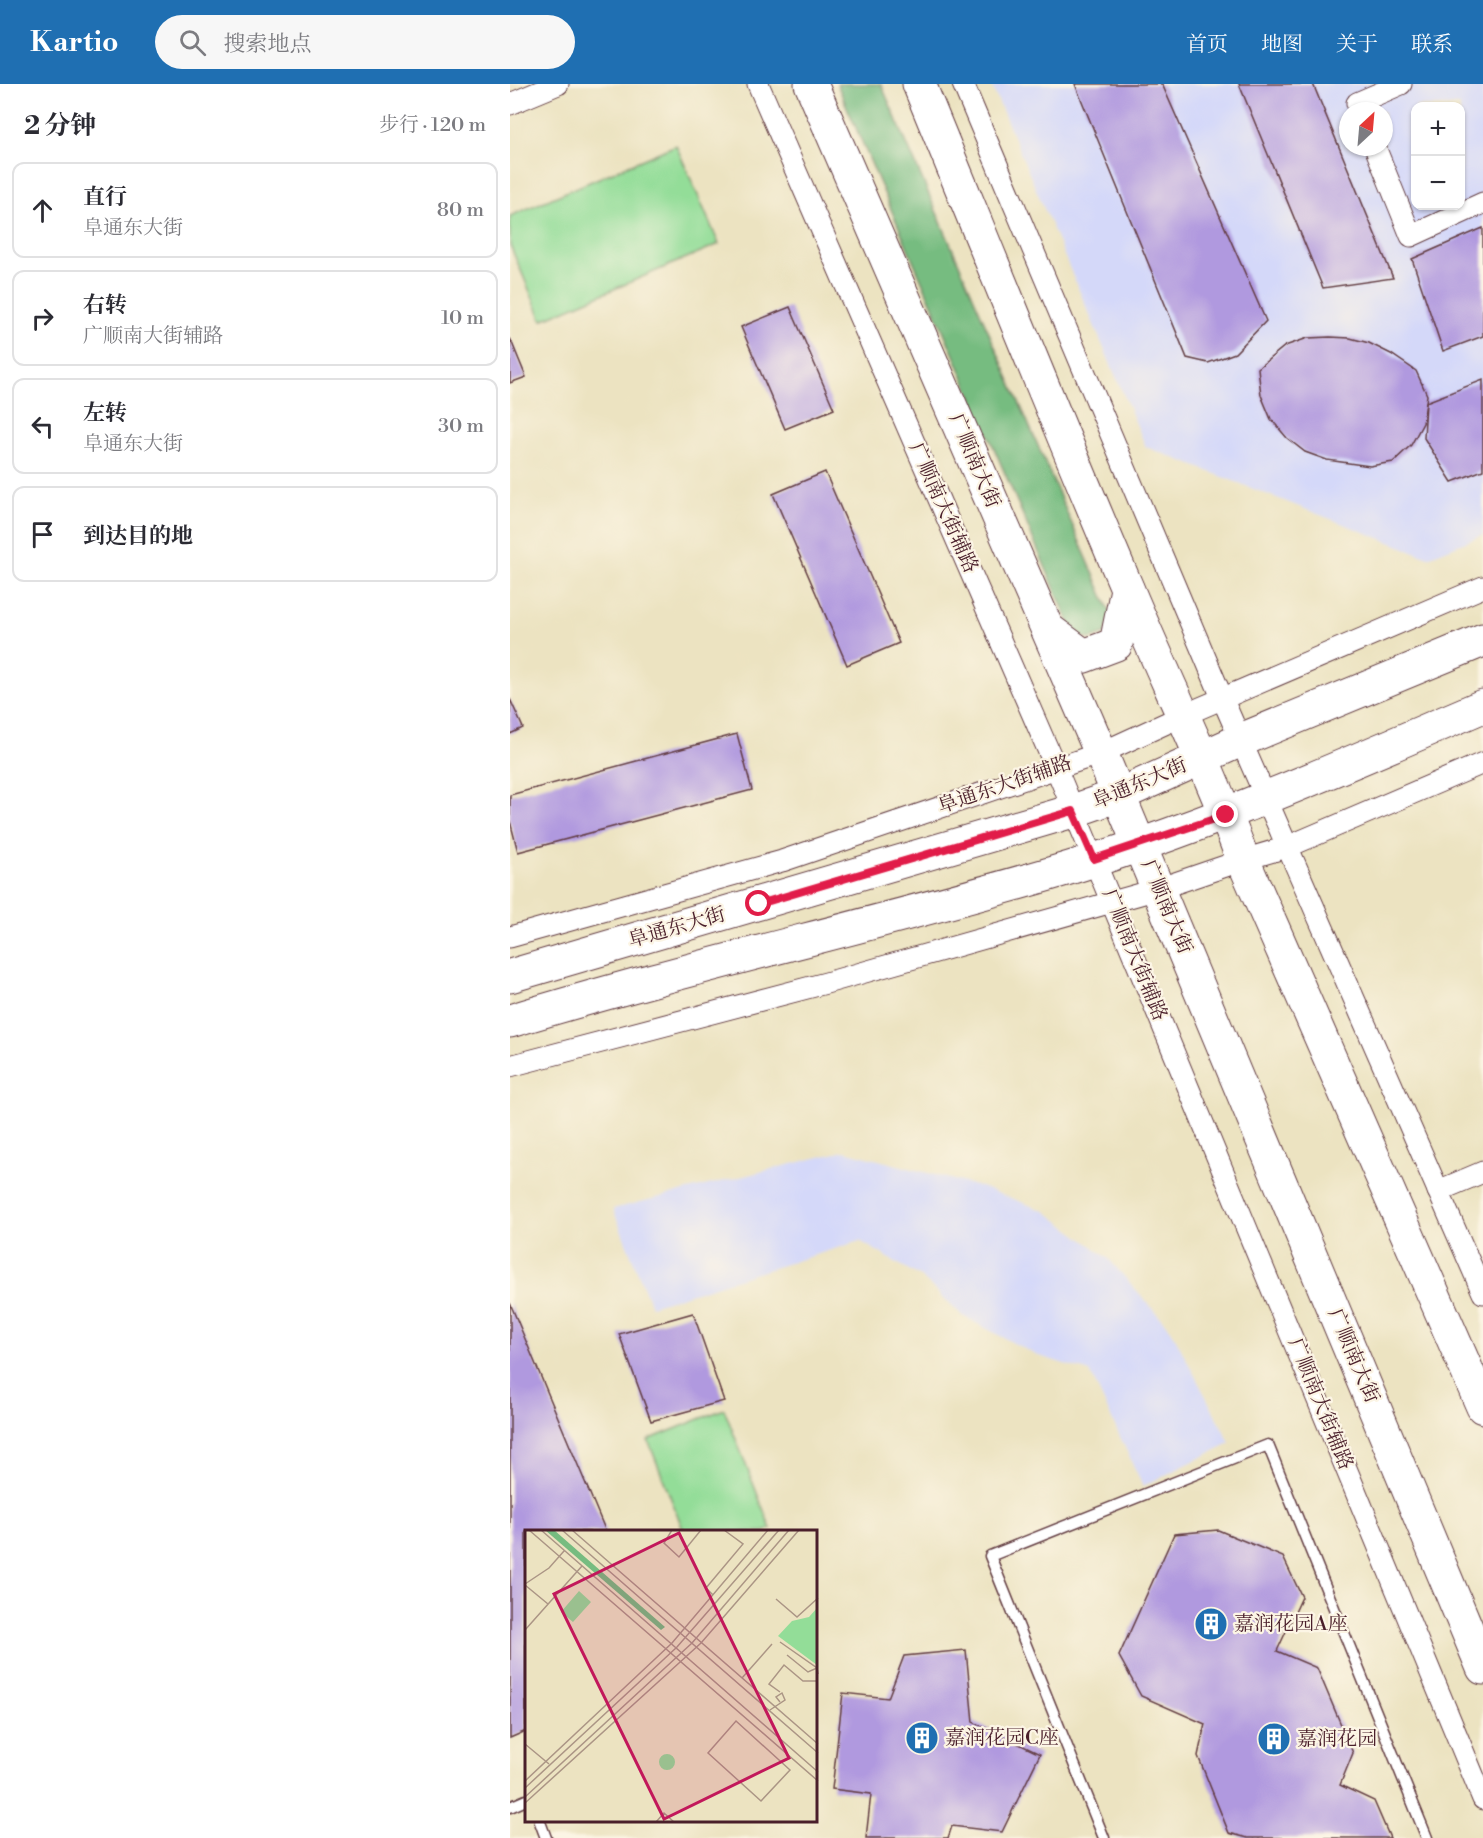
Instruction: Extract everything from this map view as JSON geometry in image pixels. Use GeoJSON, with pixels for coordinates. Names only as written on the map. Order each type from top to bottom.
{"type":"FeatureCollection","features":[{"type":"Feature","properties":{"kind":"main road","name":"广顺南大街"},"geometry":{"type":"LineString","coordinates":[[811,84],[1119,795],[1483,1668]]}},
{"type":"Feature","properties":{"kind":"main road"},"geometry":{"type":"LineString","coordinates":[[919,84],[1127,589],[1184,715],[1243,860],[1483,1407]]}},
{"type":"Feature","properties":{"kind":"main road"},"geometry":{"type":"LineString","coordinates":[[1047,629],[1084,656],[1116,644],[1127,589]]}},
{"type":"Feature","properties":{"kind":"main road","name":"阜通东大街"},"geometry":{"type":"LineString","coordinates":[[510,976],[1073,811],[1119,795],[1241,740],[1483,640]]}},
{"type":"Feature","properties":{"kind":"main road"},"geometry":{"type":"LineString","coordinates":[[510,1021],[642,983],[1048,874],[1139,845],[1267,799],[1483,706]]}},
{"type":"Feature","properties":{"kind":"street"},"geometry":{"type":"LineString","coordinates":[[510,104],[558,84]]}},
{"type":"Feature","properties":{"kind":"street","name":"广顺南大街辅路"},"geometry":{"type":"LineString","coordinates":[[758,84],[1056,768],[1483,1798]]}},
{"type":"Feature","properties":{"kind":"street"},"geometry":{"type":"LineString","coordinates":[[963,84],[1223,700],[1483,1293]]}},
{"type":"Feature","properties":{"kind":"street"},"geometry":{"type":"LineString","coordinates":[[1359,102],[1401,84]]}},
{"type":"Feature","properties":{"kind":"street"},"geometry":{"type":"LineString","coordinates":[[1379,156],[1411,236],[1483,203]]}},
{"type":"Feature","properties":{"kind":"street","name":"阜通东大街辅路"},"geometry":{"type":"LineString","coordinates":[[510,937],[782,861],[1101,753],[1483,587]]}},
{"type":"Feature","properties":{"kind":"street"},"geometry":{"type":"LineString","coordinates":[[510,1066],[826,982],[1158,889],[1287,847],[1483,763]]}},
{"type":"Feature","properties":{"kind":"street"},"geometry":{"type":"LineString","coordinates":[[1438,1191],[1483,1172]]}},
{"type":"Feature","properties":{"kind":"lane"},"geometry":{"type":"LineString","coordinates":[[1104,1838],[990,1556],[1268,1445],[1427,1838]]}},
{"type":"Feature","properties":{"kind":"lane"},"geometry":{"type":"LineString","coordinates":[[510,1807],[525,1800]]}},
{"type":"Feature","properties":{"kind":"lane"},"geometry":{"type":"LineString","coordinates":[[541,1823],[546,1838]]}},
{"type":"Feature","properties":{"kind":"shaded area"},"geometry":{"type":"Polygon","coordinates":[[[991,84],[1483,84],[1483,535],[1428,557],[1146,447],[991,84]]]}},
{"type":"Feature","properties":{"kind":"shaded area"},"geometry":{"type":"Polygon","coordinates":[[[844,1151],[981,1187],[1045,1211],[1108,1258],[1171,1330],[1230,1443],[1143,1486],[1090,1372],[1036,1355],[963,1316],[921,1277],[860,1241],[651,1306],[613,1209],[844,1151]]]}},
{"type":"Feature","properties":{"kind":"green space"},"geometry":{"type":"Polygon","coordinates":[[[837,84],[881,84],[1111,614],[1105,634],[1091,639],[1075,636],[837,84]]]}},
{"type":"Feature","properties":{"kind":"green space"},"geometry":{"type":"Polygon","coordinates":[[[676,145],[719,244],[542,320],[510,245],[510,216],[676,145]]]}},
{"type":"Feature","properties":{"kind":"green space"},"geometry":{"type":"Polygon","coordinates":[[[724,1409],[771,1529],[683,1530],[648,1440],[724,1409]]]}},
{"type":"Feature","properties":{"kind":"building"},"geometry":{"type":"Polygon","coordinates":[[[1075,84],[1162,84],[1266,321],[1235,353],[1208,363],[1187,358],[1075,84]]]}},
{"type":"Feature","properties":{"kind":"building"},"geometry":{"type":"Polygon","coordinates":[[[1239,84],[1313,84],[1339,147],[1339,156],[1343,156],[1393,278],[1323,288],[1239,84]]]}},
{"type":"Feature","properties":{"kind":"building"},"geometry":{"type":"Polygon","coordinates":[[[1483,228],[1483,336],[1443,351],[1412,259],[1483,228]]]}},
{"type":"Feature","properties":{"kind":"building"},"geometry":{"type":"Polygon","coordinates":[[[790,307],[834,409],[785,429],[741,327],[790,307]]]}},
{"type":"Feature","properties":{"kind":"building"},"geometry":{"type":"Polygon","coordinates":[[[510,338],[526,377],[510,383],[510,338]]]}},
{"type":"Feature","properties":{"kind":"building"},"geometry":{"type":"Polygon","coordinates":[[[1308,338],[1350,338],[1369,343],[1391,354],[1416,371],[1427,395],[1423,423],[1411,445],[1393,462],[1370,466],[1327,460],[1305,452],[1287,438],[1271,419],[1261,395],[1258,368],[1285,346],[1308,338]]]}},
{"type":"Feature","properties":{"kind":"building"},"geometry":{"type":"Polygon","coordinates":[[[1483,380],[1483,470],[1452,482],[1424,438],[1426,402],[1483,380]]]}},
{"type":"Feature","properties":{"kind":"building"},"geometry":{"type":"Polygon","coordinates":[[[825,472],[899,643],[847,665],[773,494],[825,472]]]}},
{"type":"Feature","properties":{"kind":"building"},"geometry":{"type":"Polygon","coordinates":[[[510,699],[523,728],[510,734],[510,699]]]}},
{"type":"Feature","properties":{"kind":"building"},"geometry":{"type":"Polygon","coordinates":[[[737,734],[752,790],[518,852],[510,821],[510,795],[737,734]]]}},
{"type":"Feature","properties":{"kind":"building"},"geometry":{"type":"Polygon","coordinates":[[[510,1303],[605,1530],[525,1530],[525,1731],[510,1738],[510,1303]]]}},
{"type":"Feature","properties":{"kind":"building"},"geometry":{"type":"Polygon","coordinates":[[[693,1313],[724,1401],[651,1421],[619,1334],[693,1313]]]}},
{"type":"Feature","properties":{"kind":"building"},"geometry":{"type":"Polygon","coordinates":[[[1218,1530],[1283,1557],[1302,1597],[1277,1651],[1317,1668],[1353,1753],[1340,1785],[1374,1801],[1390,1838],[1248,1838],[1229,1833],[1198,1756],[1205,1724],[1141,1696],[1119,1656],[1174,1534],[1218,1530]]]}},
{"type":"Feature","properties":{"kind":"building","name":"嘉润花园C座"},"geometry":{"type":"Polygon","coordinates":[[[966,1650],[973,1722],[1040,1754],[1002,1832],[952,1826],[948,1838],[866,1838],[871,1794],[832,1789],[843,1693],[888,1698],[904,1656],[966,1650]]]}},
{"type":"Feature","properties":{"kind":"place","name":"嘉润花园A座"},"geometry":{"type":"Point","coordinates":[1211,1624]}},
{"type":"Feature","properties":{"kind":"place","name":"嘉润花园C座"},"geometry":{"type":"Point","coordinates":[922,1738]}},
{"type":"Feature","properties":{"kind":"place","name":"嘉润花园"},"geometry":{"type":"Point","coordinates":[1274,1739]}},
{"type":"Feature","properties":{"kind":"route"},"geometry":{"type":"LineString","coordinates":[[759,904],[1073,811],[1094,859],[1226,815]]}}]}
